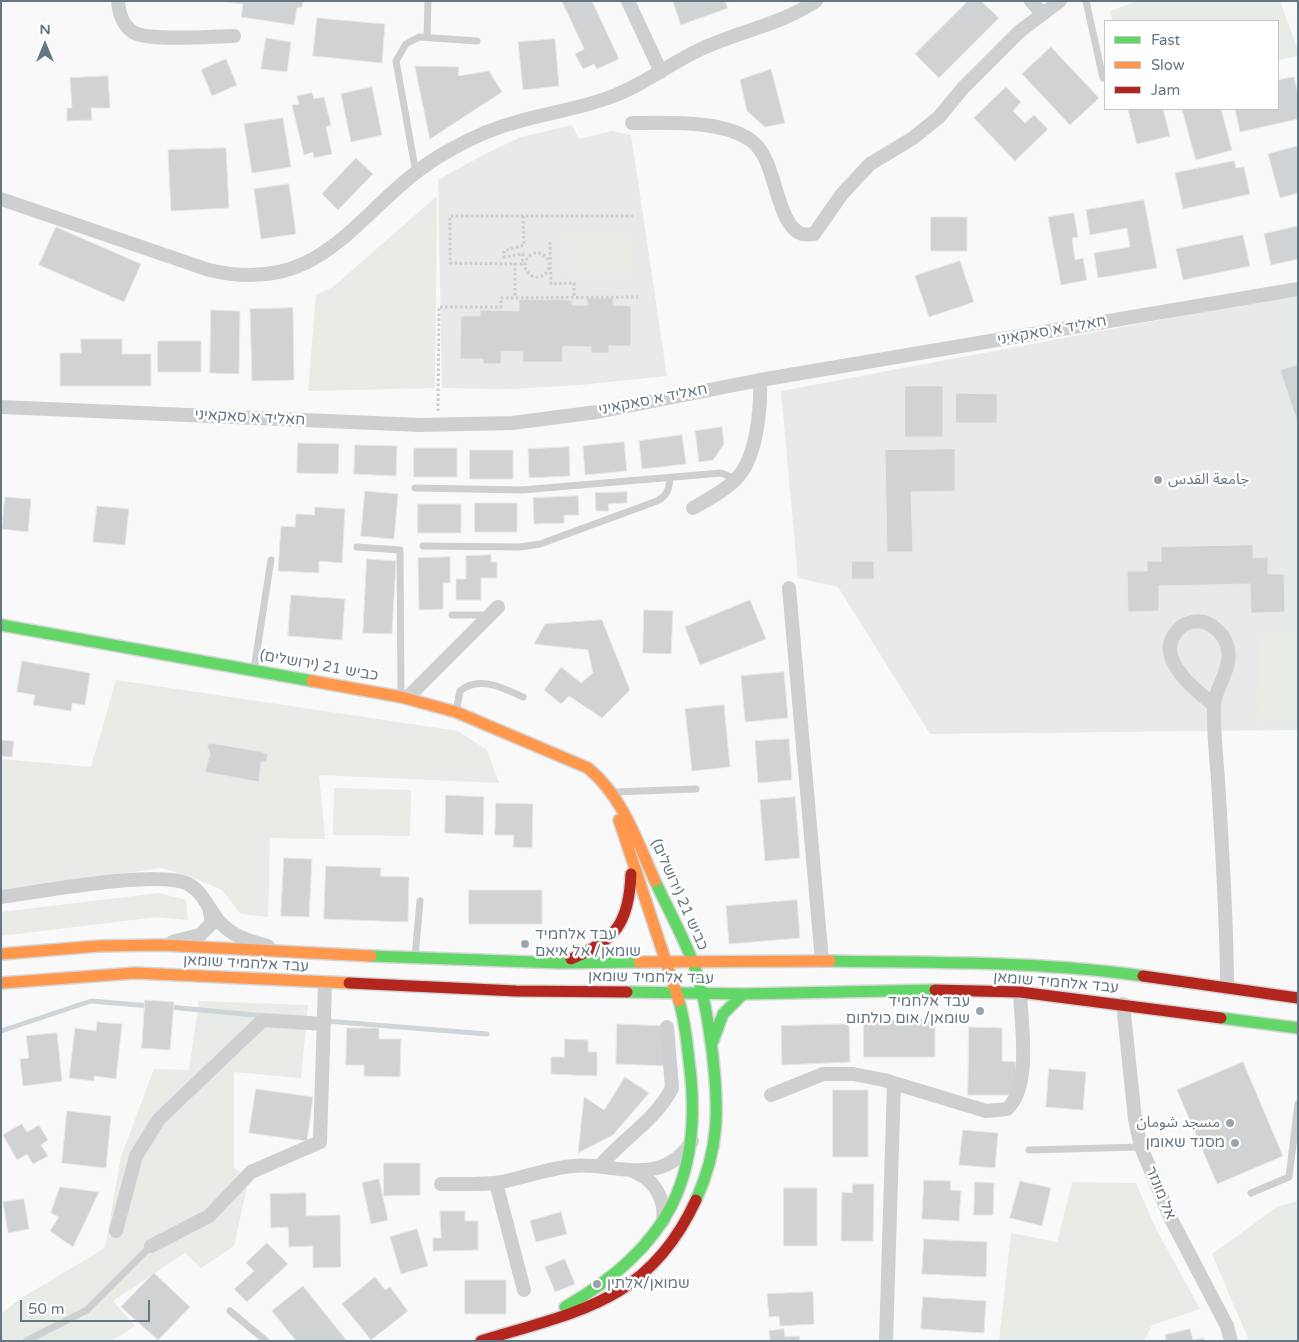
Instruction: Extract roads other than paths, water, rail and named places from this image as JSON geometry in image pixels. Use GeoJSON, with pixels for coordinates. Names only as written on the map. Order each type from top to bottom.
{"type":"FeatureCollection","features":[{"type":"Feature","properties":{"kind":"main road","name":"כביש 21 (ירושלים)"},"geometry":{"type":"LineString","coordinates":[[1,626],[404,697],[456,712],[588,768],[598,775],[612,792],[635,835],[693,963],[704,994],[718,1114],[711,1153],[698,1197],[673,1242],[641,1277],[604,1301],[568,1315],[480,1341]]}},
{"type":"Feature","properties":{"kind":"main road","name":"כביש 21 (ירושלים)"},"geometry":{"type":"LineString","coordinates":[[517,1330],[573,1303],[604,1283],[633,1258],[663,1221],[678,1194],[693,1139],[694,1090],[684,1018],[677,993],[631,865],[612,792]]}},
{"type":"Feature","properties":{"kind":"main road"},"geometry":{"type":"LineString","coordinates":[[560,963],[598,948],[616,933],[626,914],[631,865]]}},
{"type":"Feature","properties":{"kind":"main road","name":"עבד אלחמיד שומאן"},"geometry":{"type":"LineString","coordinates":[[1,954],[99,946],[161,945],[291,953],[560,963],[822,961],[1019,964],[1101,970],[1298,998]]}},
{"type":"Feature","properties":{"kind":"main road","name":"עבד אלחמיד שומאן"},"geometry":{"type":"LineString","coordinates":[[1,983],[135,973],[325,984],[516,991],[704,994],[945,990],[1020,992],[1298,1028]]}},
{"type":"Feature","properties":{"kind":"main road"},"geometry":{"type":"LineString","coordinates":[[712,1050],[720,1020],[730,1005],[743,994]]}},
{"type":"Feature","properties":{"kind":"street"},"geometry":{"type":"LineString","coordinates":[[118,1],[122,21],[128,28],[142,36],[234,36]]}},
{"type":"Feature","properties":{"kind":"street"},"geometry":{"type":"LineString","coordinates":[[628,1],[661,72]]}},
{"type":"Feature","properties":{"kind":"street"},"geometry":{"type":"LineString","coordinates":[[1,200],[209,270],[229,275],[273,274],[296,268],[320,256],[416,173],[450,150],[517,122],[607,99],[641,84],[703,48],[786,19],[816,1]]}},
{"type":"Feature","properties":{"kind":"street"},"geometry":{"type":"LineString","coordinates":[[1031,1],[1042,13]]}},
{"type":"Feature","properties":{"kind":"street"},"geometry":{"type":"LineString","coordinates":[[632,124],[696,124],[731,131],[755,143],[765,158],[788,222],[802,234],[814,234],[842,194],[870,164],[913,138],[939,117],[963,88],[1020,30],[1060,1]]}},
{"type":"Feature","properties":{"kind":"street","name":"חאליד א סאקאיני"},"geometry":{"type":"LineString","coordinates":[[1,407],[438,425],[512,422],[597,412],[760,380],[1298,289]]}},
{"type":"Feature","properties":{"kind":"street"},"geometry":{"type":"LineString","coordinates":[[692,508],[716,495],[737,479],[746,462],[755,435],[760,407],[760,380]]}},
{"type":"Feature","properties":{"kind":"street"},"geometry":{"type":"LineString","coordinates":[[790,588],[822,961]]}},
{"type":"Feature","properties":{"kind":"street"},"geometry":{"type":"LineString","coordinates":[[404,697],[494,611]]}},
{"type":"Feature","properties":{"kind":"street"},"geometry":{"type":"LineString","coordinates":[[1214,705],[1184,679],[1175,665],[1170,649],[1172,638],[1180,627],[1193,622],[1207,623],[1220,632],[1228,648],[1228,665],[1214,705],[1227,922],[1227,988]]}},
{"type":"Feature","properties":{"kind":"street"},"geometry":{"type":"LineString","coordinates":[[1,897],[150,878],[175,879],[188,884],[201,893],[218,921],[233,934],[291,953]]}},
{"type":"Feature","properties":{"kind":"street"},"geometry":{"type":"LineString","coordinates":[[161,945],[200,935],[212,924],[209,906]]}},
{"type":"Feature","properties":{"kind":"street"},"geometry":{"type":"LineString","coordinates":[[151,1246],[209,1216],[251,1172],[320,1142],[325,984]]}},
{"type":"Feature","properties":{"kind":"street"},"geometry":{"type":"LineString","coordinates":[[771,1095],[823,1074],[853,1074],[894,1083],[986,1111],[1007,1109],[1017,1096],[1021,1079],[1023,1060],[1020,992]]}},
{"type":"Feature","properties":{"kind":"street","name":"אל מונזר"},"geometry":{"type":"LineString","coordinates":[[1123,1004],[1135,1119],[1140,1147],[1170,1218],[1227,1326],[1231,1341]]}},
{"type":"Feature","properties":{"kind":"street"},"geometry":{"type":"LineString","coordinates":[[116,1231],[136,1156],[159,1119],[263,1020],[324,1024]]}},
{"type":"Feature","properties":{"kind":"street"},"geometry":{"type":"LineString","coordinates":[[600,1166],[610,1154],[643,1124],[668,1096],[672,1088],[668,1027]]}},
{"type":"Feature","properties":{"kind":"street"},"geometry":{"type":"LineString","coordinates":[[886,1341],[894,1083]]}},
{"type":"Feature","properties":{"kind":"street"},"geometry":{"type":"LineString","coordinates":[[441,1184],[496,1182],[570,1166],[600,1166],[643,1170],[663,1166],[687,1150],[693,1139]]}},
{"type":"Feature","properties":{"kind":"street"},"geometry":{"type":"LineString","coordinates":[[625,1169],[647,1179],[654,1186],[663,1203],[663,1221]]}},
{"type":"Feature","properties":{"kind":"street"},"geometry":{"type":"LineString","coordinates":[[496,1182],[524,1290]]}},
{"type":"Feature","properties":{"kind":"lane"},"geometry":{"type":"LineString","coordinates":[[427,38],[428,1]]}},
{"type":"Feature","properties":{"kind":"lane"},"geometry":{"type":"LineString","coordinates":[[1086,1],[1104,78]]}},
{"type":"Feature","properties":{"kind":"lane"},"geometry":{"type":"LineString","coordinates":[[416,173],[396,61],[406,44],[419,37],[477,41]]}},
{"type":"Feature","properties":{"kind":"lane"},"geometry":{"type":"LineString","coordinates":[[415,488],[522,490],[721,472],[737,479]]}},
{"type":"Feature","properties":{"kind":"lane"},"geometry":{"type":"LineString","coordinates":[[423,546],[520,547],[540,544],[665,497],[669,488],[670,477]]}},
{"type":"Feature","properties":{"kind":"lane"},"geometry":{"type":"LineString","coordinates":[[357,547],[400,550],[404,697]]}},
{"type":"Feature","properties":{"kind":"lane"},"geometry":{"type":"LineString","coordinates":[[254,670],[272,560]]}},
{"type":"Feature","properties":{"kind":"lane"},"geometry":{"type":"LineString","coordinates":[[452,615],[494,611]]}},
{"type":"Feature","properties":{"kind":"lane"},"geometry":{"type":"LineString","coordinates":[[456,712],[460,691],[468,684],[480,683],[498,686],[523,697]]}},
{"type":"Feature","properties":{"kind":"lane"},"geometry":{"type":"LineString","coordinates":[[612,792],[696,790]]}},
{"type":"Feature","properties":{"kind":"lane"},"geometry":{"type":"LineString","coordinates":[[415,957],[420,901]]}},
{"type":"Feature","properties":{"kind":"lane"},"geometry":{"type":"LineString","coordinates":[[1250,1194],[1289,1176],[1298,1104]]}},
{"type":"Feature","properties":{"kind":"lane"},"geometry":{"type":"LineString","coordinates":[[1029,1150],[1140,1147]]}},
{"type":"Feature","properties":{"kind":"lane"},"geometry":{"type":"LineString","coordinates":[[26,1341],[87,1310],[151,1246]]}},
{"type":"Feature","properties":{"kind":"lane"},"geometry":{"type":"LineString","coordinates":[[230,1311],[266,1341]]}},
{"type":"Feature","properties":{"kind":"waterway"},"geometry":{"type":"LineString","coordinates":[[1,1031],[91,1001],[150,1006]]}},
{"type":"Feature","properties":{"kind":"waterway"},"geometry":{"type":"LineString","coordinates":[[169,1007],[265,1016]]}},
{"type":"Feature","properties":{"kind":"waterway"},"geometry":{"type":"LineString","coordinates":[[326,1021],[487,1034]]}},
{"type":"Feature","properties":{"kind":"place","name":"جامعة القدس"},"geometry":{"type":"Point","coordinates":[1158,480]}},
{"type":"Feature","properties":{"kind":"place","name":"עבד אלחמיד שומאן/ אל איאם"},"geometry":{"type":"Point","coordinates":[525,944]}},
{"type":"Feature","properties":{"kind":"place","name":"עבד אלחמיד שומאן/ אום כולתום"},"geometry":{"type":"Point","coordinates":[980,1011]}},
{"type":"Feature","properties":{"kind":"place","name":"مسجد شومان"},"geometry":{"type":"Point","coordinates":[1230,1123]}},
{"type":"Feature","properties":{"kind":"place","name":"מסגד שאומן"},"geometry":{"type":"Point","coordinates":[1235,1143]}},
{"type":"Feature","properties":{"kind":"place","name":"שמואן/אלתין"},"geometry":{"type":"Point","coordinates":[597,1284]}}]}
